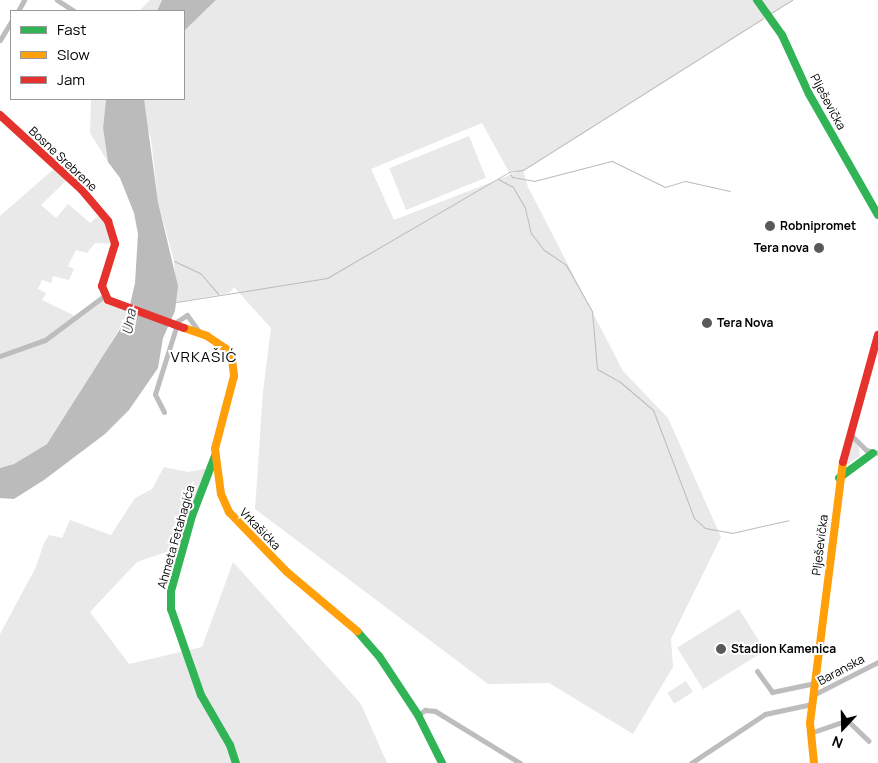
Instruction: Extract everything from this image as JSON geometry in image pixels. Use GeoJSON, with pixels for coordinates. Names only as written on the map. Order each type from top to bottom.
{"type":"FeatureCollection","features":[{"type":"Feature","properties":{"kind":"street"},"geometry":{"type":"LineString","coordinates":[[57,0],[72,10]]}},
{"type":"Feature","properties":{"kind":"street","name":"Plješevička"},"geometry":{"type":"LineString","coordinates":[[758,0],[782,35],[809,94],[878,215]]}},
{"type":"Feature","properties":{"kind":"street"},"geometry":{"type":"LineString","coordinates":[[0,40],[10,24]]}},
{"type":"Feature","properties":{"kind":"street","name":"Bosne Srebrene"},"geometry":{"type":"LineString","coordinates":[[0,115],[81,189],[108,221],[115,244],[103,281],[104,296]]}},
{"type":"Feature","properties":{"kind":"street"},"geometry":{"type":"LineString","coordinates":[[0,356],[45,340],[104,296]]}},
{"type":"Feature","properties":{"kind":"street","name":"Vrkašićka"},"geometry":{"type":"LineString","coordinates":[[104,296],[113,303],[201,334],[226,349],[235,368],[232,390],[216,437],[216,456],[221,494],[229,512],[287,572],[360,634],[379,656],[418,715],[442,763]]}},
{"type":"Feature","properties":{"kind":"street"},"geometry":{"type":"LineString","coordinates":[[164,412],[155,394],[178,321],[187,314],[201,334]]}},
{"type":"Feature","properties":{"kind":"street","name":"Plješevička"},"geometry":{"type":"LineString","coordinates":[[814,763],[810,733],[812,704],[839,478],[849,433],[878,335]]}},
{"type":"Feature","properties":{"kind":"street"},"geometry":{"type":"LineString","coordinates":[[839,478],[876,453],[849,433]]}},
{"type":"Feature","properties":{"kind":"street","name":"Ahmeta Fetahagića"},"geometry":{"type":"LineString","coordinates":[[216,456],[192,516],[171,591],[171,609],[201,695],[230,745],[236,763]]}},
{"type":"Feature","properties":{"kind":"street","name":"Baranska"},"geometry":{"type":"LineString","coordinates":[[814,695],[878,662]]}},
{"type":"Feature","properties":{"kind":"street"},"geometry":{"type":"LineString","coordinates":[[757,671],[772,692],[815,683]]}},
{"type":"Feature","properties":{"kind":"street"},"geometry":{"type":"LineString","coordinates":[[691,763],[765,714],[812,704]]}},
{"type":"Feature","properties":{"kind":"street"},"geometry":{"type":"LineString","coordinates":[[418,715],[425,710],[435,711],[520,763]]}},
{"type":"Feature","properties":{"kind":"street"},"geometry":{"type":"LineString","coordinates":[[810,733],[844,720],[852,723],[869,741]]}},
{"type":"Feature","properties":{"kind":"shaded area"},"geometry":{"type":"Polygon","coordinates":[[[150,0],[162,0],[157,10],[140,10],[150,0]]]}},
{"type":"Feature","properties":{"kind":"shaded area"},"geometry":{"type":"Polygon","coordinates":[[[216,0],[792,0],[523,170],[528,187],[623,371],[668,418],[721,537],[671,639],[673,667],[633,734],[549,683],[488,684],[255,509],[263,391],[271,328],[234,287],[229,293],[176,302],[174,261],[158,202],[151,138],[145,121],[144,100],[185,100],[185,30],[216,0]],[[482,123],[371,169],[394,220],[520,171],[509,172],[482,123]]]}},
{"type":"Feature","properties":{"kind":"shaded area"},"geometry":{"type":"Polygon","coordinates":[[[91,100],[106,100],[103,128],[108,162],[90,133],[91,100]]]}},
{"type":"Feature","properties":{"kind":"shaded area"},"geometry":{"type":"Polygon","coordinates":[[[469,136],[486,178],[406,210],[389,168],[469,136]]]}},
{"type":"Feature","properties":{"kind":"shaded area"},"geometry":{"type":"Polygon","coordinates":[[[56,167],[69,178],[41,205],[56,218],[68,204],[90,223],[102,213],[115,244],[95,243],[87,253],[76,250],[68,266],[74,269],[69,280],[53,276],[51,283],[42,280],[38,289],[46,293],[42,300],[75,316],[104,296],[130,309],[93,375],[47,444],[14,464],[0,468],[0,216],[56,167]]]}},
{"type":"Feature","properties":{"kind":"shaded area"},"geometry":{"type":"Polygon","coordinates":[[[852,437],[859,447],[860,456],[845,466],[852,437]]]}},
{"type":"Feature","properties":{"kind":"shaded area"},"geometry":{"type":"Polygon","coordinates":[[[164,467],[188,472],[209,468],[184,546],[137,562],[90,612],[129,664],[202,647],[233,562],[361,704],[387,763],[0,763],[0,634],[36,567],[44,543],[49,535],[62,538],[70,520],[111,535],[135,498],[152,489],[164,467]]]}},
{"type":"Feature","properties":{"kind":"shaded area","name":"Stadion Kamenica"},"geometry":{"type":"Polygon","coordinates":[[[739,609],[765,651],[703,689],[677,648],[739,609]]]}},
{"type":"Feature","properties":{"kind":"shaded area"},"geometry":{"type":"Polygon","coordinates":[[[686,681],[693,692],[674,704],[667,693],[686,681]]]}},
{"type":"Feature","properties":{"kind":"water"},"geometry":{"type":"Polygon","coordinates":[[[162,0],[187,0],[190,5],[193,0],[216,0],[185,30],[185,10],[157,10],[162,0]]]}},
{"type":"Feature","properties":{"kind":"water"},"geometry":{"type":"Polygon","coordinates":[[[106,100],[144,100],[158,202],[178,286],[175,311],[163,338],[158,368],[129,410],[105,434],[44,480],[14,499],[0,498],[0,468],[14,464],[47,444],[127,318],[135,283],[138,234],[134,213],[120,178],[108,162],[103,128],[106,100]]]}},
{"type":"Feature","properties":{"kind":"waterway","name":"Una"},"geometry":{"type":"LineString","coordinates":[[184,10],[193,0]]}},
{"type":"Feature","properties":{"kind":"waterway"},"geometry":{"type":"LineString","coordinates":[[771,13],[792,0]]}},
{"type":"Feature","properties":{"kind":"waterway"},"geometry":{"type":"LineString","coordinates":[[176,302],[327,278],[509,172],[523,170],[763,18]]}},
{"type":"Feature","properties":{"kind":"waterway"},"geometry":{"type":"LineString","coordinates":[[510,174],[512,177],[534,181],[612,161],[665,187],[685,181],[730,191]]}},
{"type":"Feature","properties":{"kind":"waterway"},"geometry":{"type":"LineString","coordinates":[[498,179],[513,187],[525,208],[531,233],[544,250],[566,265],[592,311],[597,369],[619,381],[653,410],[694,518],[705,528],[732,533],[789,520]]}},
{"type":"Feature","properties":{"kind":"waterway"},"geometry":{"type":"LineString","coordinates":[[174,261],[200,273],[218,294]]}},
{"type":"Feature","properties":{"kind":"traffic: fast"},"geometry":{"type":"LineString","coordinates":[[757,0],[782,35],[809,94],[878,215]]}},
{"type":"Feature","properties":{"kind":"traffic: fast"},"geometry":{"type":"LineString","coordinates":[[839,478],[873,453]]}},
{"type":"Feature","properties":{"kind":"traffic: fast"},"geometry":{"type":"LineString","coordinates":[[215,456],[192,516],[171,591],[171,609],[201,695],[230,745],[236,763]]}},
{"type":"Feature","properties":{"kind":"traffic: fast"},"geometry":{"type":"LineString","coordinates":[[357,631],[379,656],[418,715],[442,763]]}},
{"type":"Feature","properties":{"kind":"traffic: slow"},"geometry":{"type":"LineString","coordinates":[[184,328],[207,336],[226,349],[232,359],[234,376],[215,449],[221,494],[229,512],[287,572],[357,631]]}},
{"type":"Feature","properties":{"kind":"traffic: slow"},"geometry":{"type":"LineString","coordinates":[[814,763],[810,723],[843,462]]}},
{"type":"Feature","properties":{"kind":"traffic: jam"},"geometry":{"type":"LineString","coordinates":[[0,115],[81,189],[108,221],[115,244],[102,286],[108,300],[184,328]]}},
{"type":"Feature","properties":{"kind":"traffic: jam"},"geometry":{"type":"LineString","coordinates":[[843,462],[878,335]]}},
{"type":"Feature","properties":{"kind":"place","name":"Robnipromet"},"geometry":{"type":"Point","coordinates":[770,226]}},
{"type":"Feature","properties":{"kind":"place","name":"Tera nova"},"geometry":{"type":"Point","coordinates":[819,248]}},
{"type":"Feature","properties":{"kind":"place","name":"Tera Nova"},"geometry":{"type":"Point","coordinates":[707,323]}},
{"type":"Feature","properties":{"kind":"place","name":"Stadion Kamenica"},"geometry":{"type":"Point","coordinates":[721,649]}},
{"type":"Feature","properties":{"kind":"district","name":"VRKAŠIĆ"},"geometry":{"type":"Point","coordinates":[204,357]}}]}
